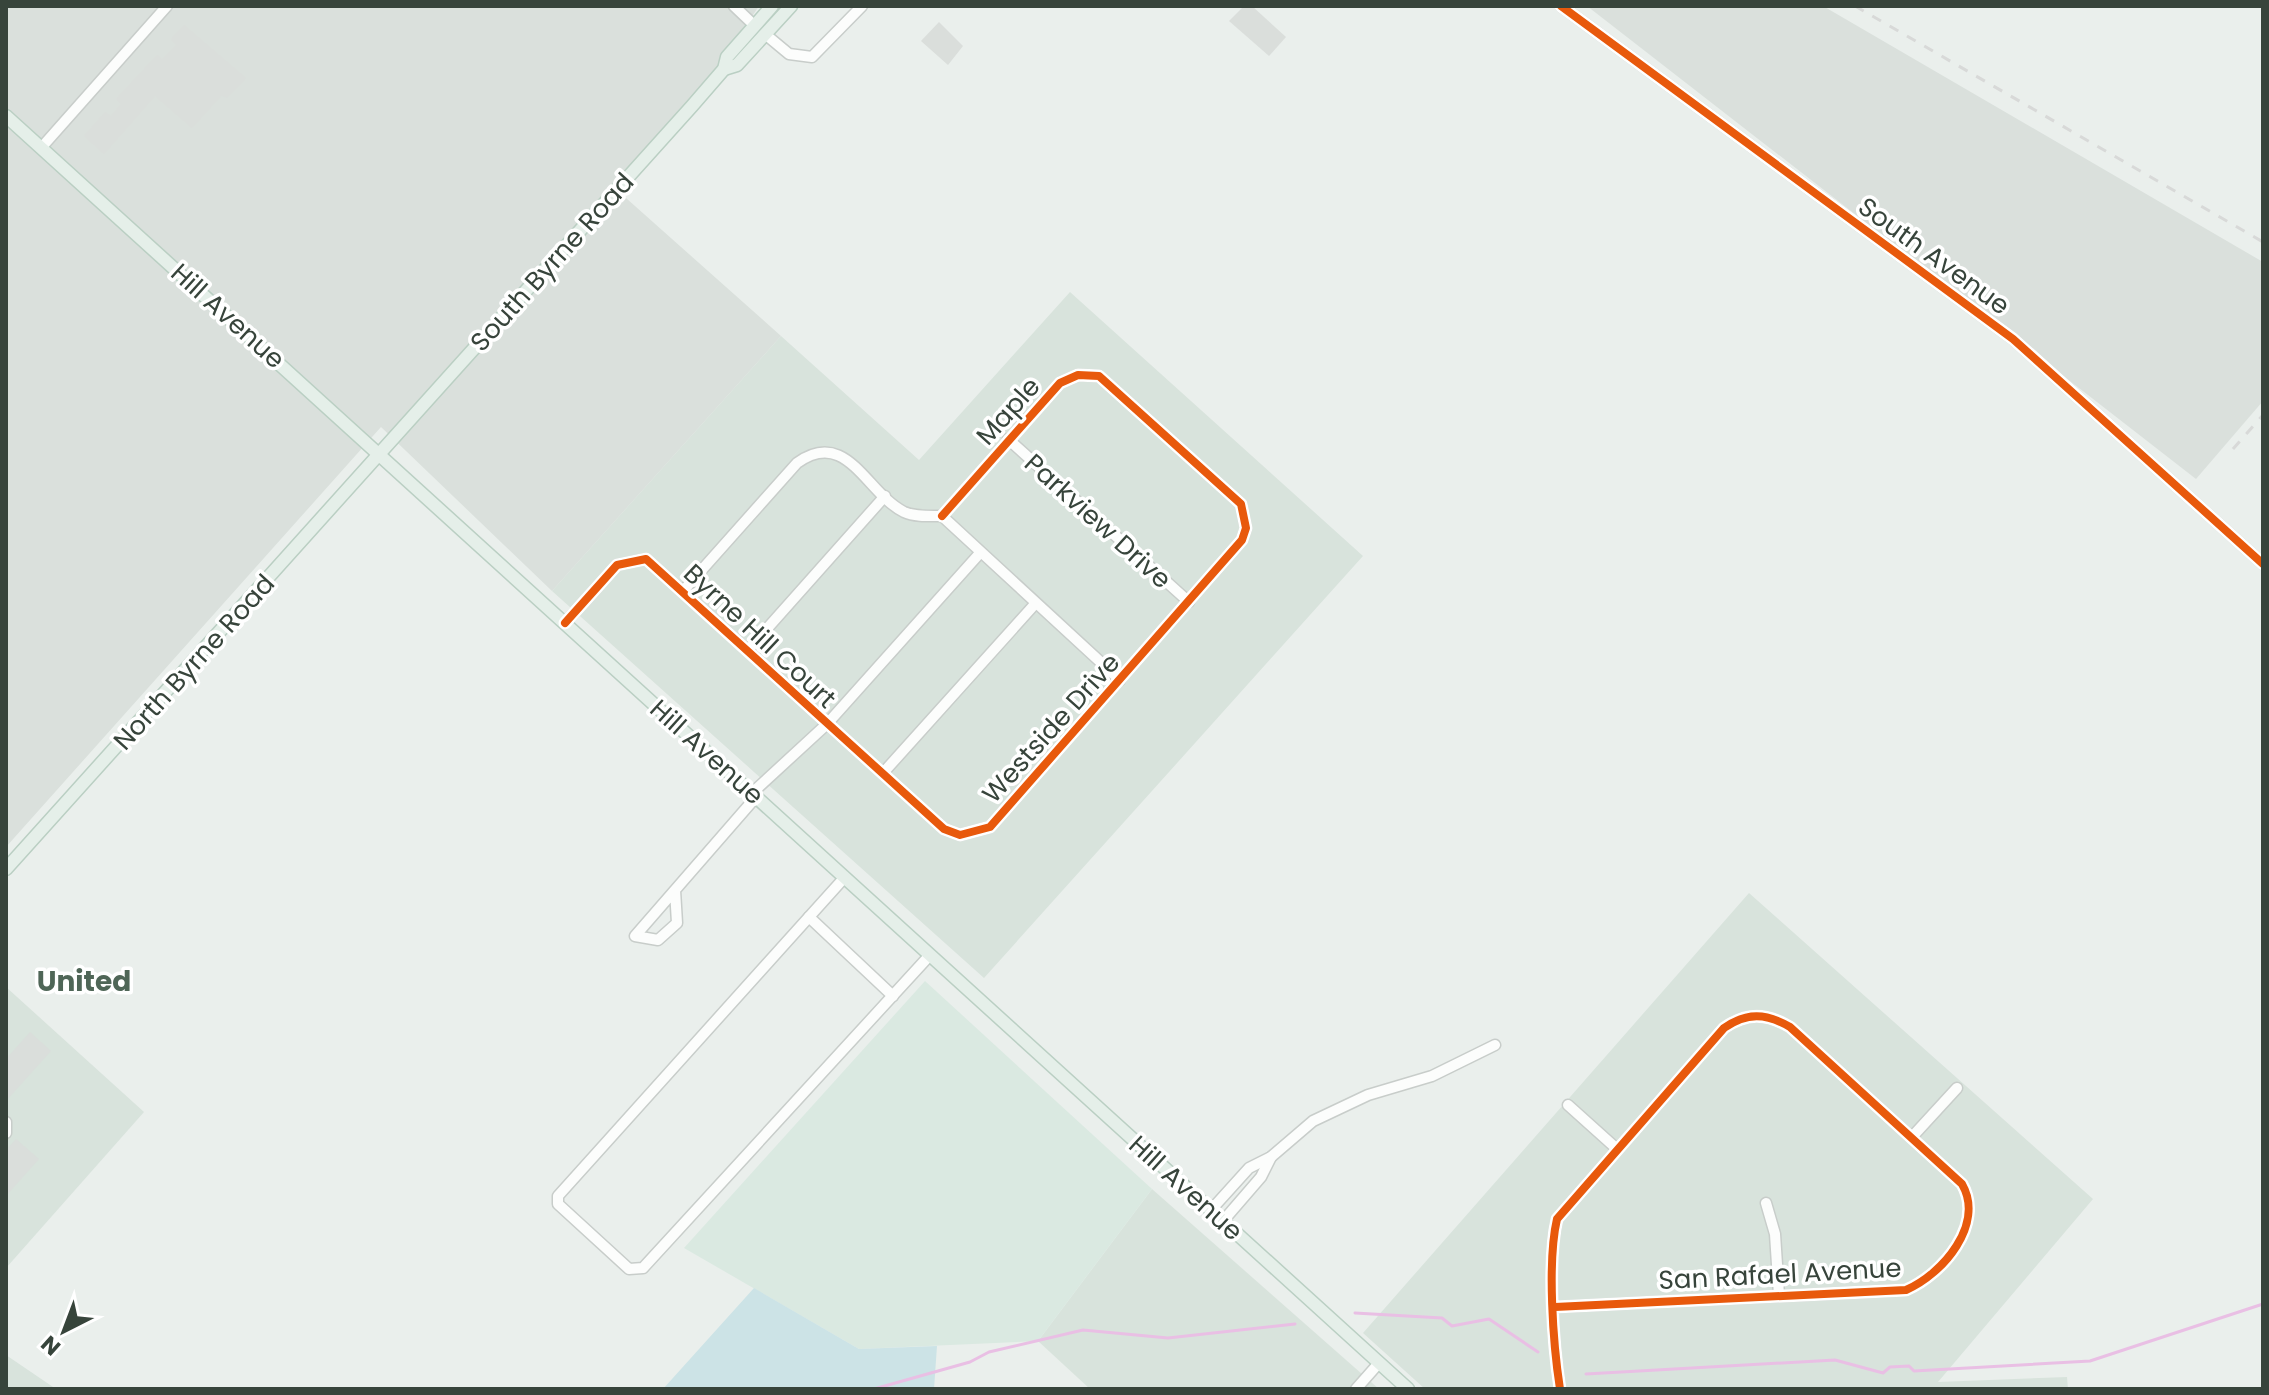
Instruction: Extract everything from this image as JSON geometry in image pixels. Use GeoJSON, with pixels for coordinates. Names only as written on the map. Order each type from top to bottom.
{"type":"FeatureCollection","features":[{"type":"Feature","properties":{"kind":"main road","name":"South Byrne Road"},"geometry":{"type":"LineString","coordinates":[[381,455],[724,69],[737,65],[772,6]]}},
{"type":"Feature","properties":{"kind":"main road","name":"South Byrne Road"},"geometry":{"type":"LineString","coordinates":[[760,30],[791,6]]}},
{"type":"Feature","properties":{"kind":"main road","name":"Hill Avenue"},"geometry":{"type":"LineString","coordinates":[[6,116],[1408,1389]]}},
{"type":"Feature","properties":{"kind":"main road","name":"North Byrne Road"},"geometry":{"type":"LineString","coordinates":[[6,869],[381,455]]}},
{"type":"Feature","properties":{"kind":"street"},"geometry":{"type":"LineString","coordinates":[[41,148],[167,6]]}},
{"type":"Feature","properties":{"kind":"street"},"geometry":{"type":"LineString","coordinates":[[734,6],[789,54],[812,57],[862,6]]}},
{"type":"Feature","properties":{"kind":"street","name":"South Avenue"},"geometry":{"type":"LineString","coordinates":[[1561,6],[2013,339],[2263,564]]}},
{"type":"Feature","properties":{"kind":"street","name":"Maple"},"geometry":{"type":"LineString","coordinates":[[942,516],[1060,383],[1078,375],[1099,376],[1241,504],[1246,528],[1234,549]]}},
{"type":"Feature","properties":{"kind":"street","name":"Parkview Drive"},"geometry":{"type":"LineString","coordinates":[[1008,439],[1189,602]]}},
{"type":"Feature","properties":{"kind":"street"},"geometry":{"type":"LineString","coordinates":[[683,591],[797,463],[810,454],[827,450],[844,458],[905,512],[942,516],[1120,680]]}},
{"type":"Feature","properties":{"kind":"street"},"geometry":{"type":"LineString","coordinates":[[748,650],[885,496]]}},
{"type":"Feature","properties":{"kind":"street","name":"Westside Drive"},"geometry":{"type":"LineString","coordinates":[[927,814],[944,829],[960,835],[990,827],[1234,549]]}},
{"type":"Feature","properties":{"kind":"street"},"geometry":{"type":"LineString","coordinates":[[675,890],[677,923],[658,940],[635,936],[754,795],[827,724],[980,553]]}},
{"type":"Feature","properties":{"kind":"street","name":"Byrne Hill Court"},"geometry":{"type":"LineString","coordinates":[[565,623],[617,565],[646,559],[927,814]]}},
{"type":"Feature","properties":{"kind":"street"},"geometry":{"type":"LineString","coordinates":[[883,773],[1035,604]]}},
{"type":"Feature","properties":{"kind":"street"},"geometry":{"type":"LineString","coordinates":[[845,877],[558,1196],[558,1204],[629,1269],[643,1268],[930,955]]}},
{"type":"Feature","properties":{"kind":"street"},"geometry":{"type":"LineString","coordinates":[[809,917],[893,996]]}},
{"type":"Feature","properties":{"kind":"street"},"geometry":{"type":"LineString","coordinates":[[1560,1389],[1553,1237],[1557,1219],[1724,1028],[1737,1019],[1756,1015],[1774,1017],[1790,1027],[1912,1137],[1957,1088]]}},
{"type":"Feature","properties":{"kind":"street"},"geometry":{"type":"LineString","coordinates":[[1211,1210],[1249,1168],[1271,1157],[1313,1121],[1368,1095],[1432,1076],[1495,1045]]}},
{"type":"Feature","properties":{"kind":"street"},"geometry":{"type":"LineString","coordinates":[[1568,1105],[1617,1149]]}},
{"type":"Feature","properties":{"kind":"street"},"geometry":{"type":"LineString","coordinates":[[6,1122],[6,1133]]}},
{"type":"Feature","properties":{"kind":"street","name":"San Rafael Avenue"},"geometry":{"type":"LineString","coordinates":[[1555,1307],[1906,1290],[1934,1271],[1960,1240],[1970,1215],[1962,1184],[1912,1137]]}},
{"type":"Feature","properties":{"kind":"street"},"geometry":{"type":"LineString","coordinates":[[1223,1221],[1261,1177],[1271,1157]]}},
{"type":"Feature","properties":{"kind":"street"},"geometry":{"type":"LineString","coordinates":[[1766,1203],[1775,1234],[1779,1295]]}},
{"type":"Feature","properties":{"kind":"street"},"geometry":{"type":"LineString","coordinates":[[1356,1389],[1379,1363]]}},
{"type":"Feature","properties":{"kind":"shaded area"},"geometry":{"type":"Polygon","coordinates":[[[6,6],[759,6],[692,106],[617,190],[781,336],[552,591],[381,427],[6,847],[6,6]]]}},
{"type":"Feature","properties":{"kind":"shaded area"},"geometry":{"type":"Polygon","coordinates":[[[1244,6],[1252,6],[1286,37],[1269,56],[1229,21],[1244,6]]]}},
{"type":"Feature","properties":{"kind":"shaded area"},"geometry":{"type":"Polygon","coordinates":[[[1587,6],[1823,6],[2263,262],[2263,401],[2196,479],[1587,6]]]}},
{"type":"Feature","properties":{"kind":"shaded area"},"geometry":{"type":"Polygon","coordinates":[[[939,22],[963,46],[948,65],[921,41],[939,22]]]}},
{"type":"Feature","properties":{"kind":"shaded area"},"geometry":{"type":"Polygon","coordinates":[[[184,25],[246,78],[227,98],[221,96],[192,128],[155,96],[104,154],[84,136],[105,112],[111,116],[121,104],[116,99],[157,55],[162,59],[176,45],[171,39],[184,25]]]}},
{"type":"Feature","properties":{"kind":"shaded area"},"geometry":{"type":"Polygon","coordinates":[[[1070,292],[1363,556],[984,978],[552,591],[781,336],[919,460],[1070,292]]]}},
{"type":"Feature","properties":{"kind":"shaded area"},"geometry":{"type":"Polygon","coordinates":[[[1749,893],[2093,1199],[1938,1382],[2067,1377],[2068,1389],[1425,1389],[1363,1333],[1749,893]]]}},
{"type":"Feature","properties":{"kind":"shaded area"},"geometry":{"type":"Polygon","coordinates":[[[925,981],[1152,1189],[1038,1341],[859,1349],[684,1248],[925,981]]]}},
{"type":"Feature","properties":{"kind":"shaded area"},"geometry":{"type":"Polygon","coordinates":[[[6,987],[144,1112],[6,1268],[6,987]]]}},
{"type":"Feature","properties":{"kind":"shaded area"},"geometry":{"type":"Polygon","coordinates":[[[30,1032],[51,1051],[6,1101],[6,1059],[30,1032]]]}},
{"type":"Feature","properties":{"kind":"shaded area"},"geometry":{"type":"Polygon","coordinates":[[[16,1139],[39,1159],[6,1196],[6,1150],[16,1139]]]}},
{"type":"Feature","properties":{"kind":"shaded area"},"geometry":{"type":"Polygon","coordinates":[[[1152,1189],[1379,1389],[1090,1389],[1038,1341],[1152,1189]]]}},
{"type":"Feature","properties":{"kind":"shaded area"},"geometry":{"type":"Polygon","coordinates":[[[754,1288],[859,1349],[937,1346],[934,1389],[663,1389],[754,1288]]]}},
{"type":"Feature","properties":{"kind":"shaded area"},"geometry":{"type":"Polygon","coordinates":[[[6,1355],[56,1389],[6,1389],[6,1355]]]}},
{"type":"Feature","properties":{"kind":"waterway"},"geometry":{"type":"LineString","coordinates":[[1586,1374],[1835,1360],[1883,1373],[1890,1367],[1909,1366],[1914,1371],[2090,1361],[2263,1304]]}},
{"type":"Feature","properties":{"kind":"waterway"},"geometry":{"type":"LineString","coordinates":[[1355,1313],[1442,1318],[1452,1326],[1489,1319],[1538,1352]]}},
{"type":"Feature","properties":{"kind":"waterway"},"geometry":{"type":"LineString","coordinates":[[874,1389],[970,1362],[989,1352],[1083,1330],[1168,1338],[1295,1324]]}},
{"type":"Feature","properties":{"kind":"railway"},"geometry":{"type":"LineString","coordinates":[[1855,6],[2263,242]]}},
{"type":"Feature","properties":{"kind":"railway"},"geometry":{"type":"LineString","coordinates":[[2233,449],[2263,415]]}},
{"type":"Feature","properties":{"kind":"cycle path"},"geometry":{"type":"LineString","coordinates":[[1561,6],[2013,339],[2263,564]]}},
{"type":"Feature","properties":{"kind":"cycle path"},"geometry":{"type":"LineString","coordinates":[[565,623],[617,565],[646,559],[944,829],[960,835],[990,827],[1242,540],[1246,528],[1241,504],[1099,376],[1078,375],[1060,383],[942,516]]}},
{"type":"Feature","properties":{"kind":"cycle path"},"geometry":{"type":"LineString","coordinates":[[1555,1307],[1906,1290],[1934,1272],[1956,1246],[1964,1231],[1968,1199],[1962,1184],[1790,1027],[1757,1016],[1732,1023],[1724,1028],[1557,1219],[1552,1280],[1553,1327],[1560,1389]]}},
{"type":"Feature","properties":{"kind":"district","name":"United"},"geometry":{"type":"Point","coordinates":[84,981]}}]}
